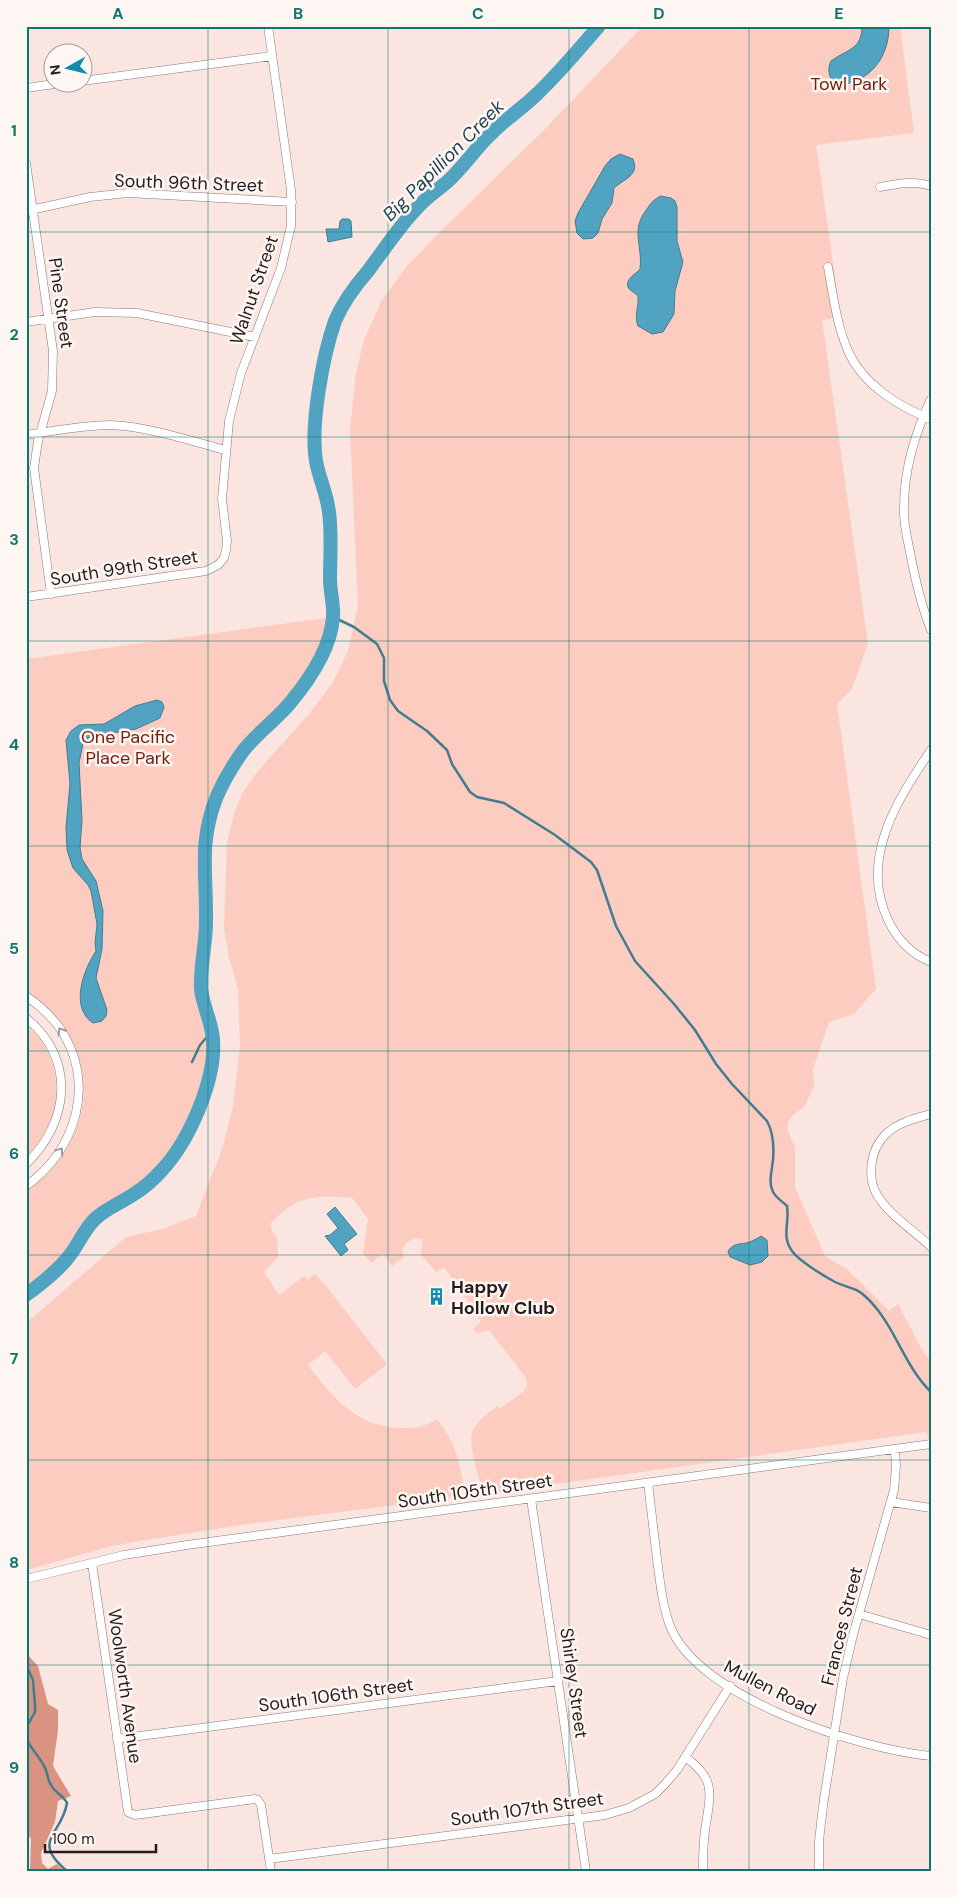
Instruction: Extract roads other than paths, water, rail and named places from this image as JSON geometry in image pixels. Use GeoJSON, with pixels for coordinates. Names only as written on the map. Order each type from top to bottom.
{"type":"FeatureCollection","features":[{"type":"Feature","properties":{"kind":"street","name":"Walnut Street"},"geometry":{"type":"LineString","coordinates":[[222,560],[227,541],[222,499],[225,450],[234,396],[285,254],[291,226],[292,202],[268,26]]}},
{"type":"Feature","properties":{"kind":"street"},"geometry":{"type":"LineString","coordinates":[[92,80],[272,56]]}},
{"type":"Feature","properties":{"kind":"street"},"geometry":{"type":"LineString","coordinates":[[26,88],[42,86]]}},
{"type":"Feature","properties":{"kind":"street","name":"Pine Street"},"geometry":{"type":"LineString","coordinates":[[26,163],[29,211],[53,351],[53,380],[50,402],[40,434],[35,458],[34,477],[51,594]]}},
{"type":"Feature","properties":{"kind":"street"},"geometry":{"type":"LineString","coordinates":[[880,186],[905,183],[922,183],[931,186]]}},
{"type":"Feature","properties":{"kind":"street","name":"South 96th Street"},"geometry":{"type":"LineString","coordinates":[[29,211],[90,197],[128,193],[292,202]]}},
{"type":"Feature","properties":{"kind":"street"},"geometry":{"type":"LineString","coordinates":[[828,267],[836,310],[846,346],[864,376],[897,403],[927,418]]}},
{"type":"Feature","properties":{"kind":"street"},"geometry":{"type":"LineString","coordinates":[[26,322],[95,312],[138,313],[255,337]]}},
{"type":"Feature","properties":{"kind":"street"},"geometry":{"type":"LineString","coordinates":[[931,400],[927,418],[913,444],[904,507],[906,532],[918,593],[931,630]]}},
{"type":"Feature","properties":{"kind":"street"},"geometry":{"type":"LineString","coordinates":[[26,436],[93,426],[119,426],[140,429],[225,450]]}},
{"type":"Feature","properties":{"kind":"street","name":"South 99th Street"},"geometry":{"type":"LineString","coordinates":[[26,597],[206,571],[218,565],[222,560]]}},
{"type":"Feature","properties":{"kind":"street"},"geometry":{"type":"LineString","coordinates":[[931,750],[906,790],[888,827],[878,856],[876,878],[880,902],[897,936],[915,954],[931,962]]}},
{"type":"Feature","properties":{"kind":"street"},"geometry":{"type":"LineString","coordinates":[[26,996],[48,1014],[60,1029],[72,1051],[78,1076],[77,1109],[68,1139],[53,1161],[26,1186]]}},
{"type":"Feature","properties":{"kind":"street"},"geometry":{"type":"LineString","coordinates":[[26,1018],[48,1042],[55,1058],[60,1079],[60,1106],[53,1129],[45,1143],[26,1164]]}},
{"type":"Feature","properties":{"kind":"street"},"geometry":{"type":"LineString","coordinates":[[930,1114],[901,1125],[885,1135],[873,1157],[871,1169],[872,1184],[877,1195],[896,1217],[931,1247]]}},
{"type":"Feature","properties":{"kind":"street","name":"South 105th Street"},"geometry":{"type":"LineString","coordinates":[[26,1579],[135,1553],[931,1444]]}},
{"type":"Feature","properties":{"kind":"street","name":"Frances Street"},"geometry":{"type":"LineString","coordinates":[[820,1871],[819,1841],[823,1806],[843,1678],[891,1502],[895,1478],[895,1450]]}},
{"type":"Feature","properties":{"kind":"street","name":"Mullen Road"},"geometry":{"type":"LineString","coordinates":[[648,1483],[662,1591],[670,1626],[679,1643],[693,1660],[708,1673],[784,1715],[834,1735],[894,1751],[931,1756]]}},
{"type":"Feature","properties":{"kind":"street","name":"Shirley Street"},"geometry":{"type":"LineString","coordinates":[[531,1499],[586,1871]]}},
{"type":"Feature","properties":{"kind":"street"},"geometry":{"type":"LineString","coordinates":[[891,1502],[931,1508]]}},
{"type":"Feature","properties":{"kind":"street","name":"Woolworth Avenue"},"geometry":{"type":"LineString","coordinates":[[92,1563],[129,1814],[135,1816],[255,1799],[261,1805],[269,1859]]}},
{"type":"Feature","properties":{"kind":"street"},"geometry":{"type":"LineString","coordinates":[[859,1614],[931,1635]]}},
{"type":"Feature","properties":{"kind":"street","name":"South 106th Street"},"geometry":{"type":"LineString","coordinates":[[117,1739],[558,1680]]}},
{"type":"Feature","properties":{"kind":"street","name":"South 107th Street"},"geometry":{"type":"LineString","coordinates":[[269,1859],[604,1815],[629,1808],[655,1794],[671,1778],[730,1686]]}},
{"type":"Feature","properties":{"kind":"street"},"geometry":{"type":"LineString","coordinates":[[685,1757],[702,1771],[708,1781],[710,1790],[703,1871]]}},
{"type":"Feature","properties":{"kind":"street"},"geometry":{"type":"LineString","coordinates":[[269,1859],[271,1871]]}},
{"type":"Feature","properties":{"kind":"water"},"geometry":{"type":"Polygon","coordinates":[[[862,26],[889,26],[884,52],[869,73],[853,82],[839,85],[834,84],[829,73],[831,61],[853,48],[859,40],[862,26]]]}},
{"type":"Feature","properties":{"kind":"water"},"geometry":{"type":"Polygon","coordinates":[[[620,154],[633,159],[635,164],[633,173],[614,188],[612,203],[602,219],[598,233],[593,238],[583,239],[577,233],[575,221],[578,213],[605,166],[611,159],[620,154]]]}},
{"type":"Feature","properties":{"kind":"water"},"geometry":{"type":"Polygon","coordinates":[[[661,196],[671,198],[675,201],[677,207],[677,241],[683,262],[675,291],[674,314],[663,332],[652,334],[638,326],[636,318],[638,296],[627,284],[629,279],[640,269],[639,224],[648,207],[656,198],[661,196]]]}},
{"type":"Feature","properties":{"kind":"water"},"geometry":{"type":"Polygon","coordinates":[[[342,219],[349,219],[351,221],[352,237],[328,242],[326,229],[339,229],[342,219]]]}},
{"type":"Feature","properties":{"kind":"water"},"geometry":{"type":"Polygon","coordinates":[[[157,700],[162,702],[164,707],[160,718],[136,729],[106,734],[97,739],[94,736],[88,738],[83,744],[79,763],[82,821],[80,847],[82,859],[96,881],[103,911],[102,949],[96,978],[107,1010],[106,1016],[102,1021],[93,1023],[86,1016],[80,998],[83,977],[96,951],[97,924],[91,891],[73,868],[67,850],[66,827],[70,784],[66,740],[71,731],[79,725],[104,724],[135,706],[157,700]]]}},
{"type":"Feature","properties":{"kind":"water"},"geometry":{"type":"Polygon","coordinates":[[[335,1207],[357,1234],[344,1244],[348,1250],[341,1256],[325,1236],[330,1235],[338,1228],[327,1214],[335,1207]]]}},
{"type":"Feature","properties":{"kind":"water"},"geometry":{"type":"Polygon","coordinates":[[[761,1236],[767,1240],[768,1256],[762,1262],[750,1265],[730,1257],[728,1251],[733,1246],[750,1242],[761,1236]]]}},
{"type":"Feature","properties":{"kind":"waterway","name":"Big Papillion Creek"},"geometry":{"type":"LineString","coordinates":[[26,1295],[66,1261],[96,1218],[141,1189],[162,1170],[172,1158],[191,1127],[205,1091],[213,1056],[212,1033],[201,989],[206,930],[205,844],[211,813],[223,784],[243,751],[285,709],[312,673],[324,652],[331,629],[333,612],[330,584],[330,520],[327,499],[316,461],[315,429],[322,371],[335,321],[358,282],[408,217],[447,182],[487,138],[533,98],[599,26]]}},
{"type":"Feature","properties":{"kind":"waterway"},"geometry":{"type":"LineString","coordinates":[[333,617],[354,627],[377,644],[384,658],[384,681],[390,700],[398,711],[427,731],[447,750],[452,764],[470,792],[477,797],[504,803],[555,835],[591,862],[597,870],[616,926],[635,961],[695,1030],[716,1064],[732,1084],[767,1121],[771,1130],[773,1145],[771,1184],[775,1194],[787,1206],[786,1234],[792,1251],[818,1272],[835,1282],[859,1291],[866,1297],[884,1319],[913,1370],[931,1392]]}},
{"type":"Feature","properties":{"kind":"waterway"},"geometry":{"type":"LineString","coordinates":[[192,1062],[200,1045],[212,1031]]}},
{"type":"Feature","properties":{"kind":"waterway"},"geometry":{"type":"LineString","coordinates":[[26,1665],[33,1680],[35,1705],[35,1712],[26,1728]]}},
{"type":"Feature","properties":{"kind":"waterway"},"geometry":{"type":"LineString","coordinates":[[26,1738],[45,1768],[53,1788],[67,1803],[64,1814],[49,1844],[56,1860],[67,1871]]}},
{"type":"Feature","properties":{"kind":"place","name":"Happy Hollow Club"},"geometry":{"type":"Point","coordinates":[437,1297]}},
{"type":"Feature","properties":{"kind":"park label","name":"Towl Park"},"geometry":{"type":"Point","coordinates":[849,84]}},
{"type":"Feature","properties":{"kind":"park label","name":"One Pacific Place Park"},"geometry":{"type":"Point","coordinates":[128,748]}}]}
